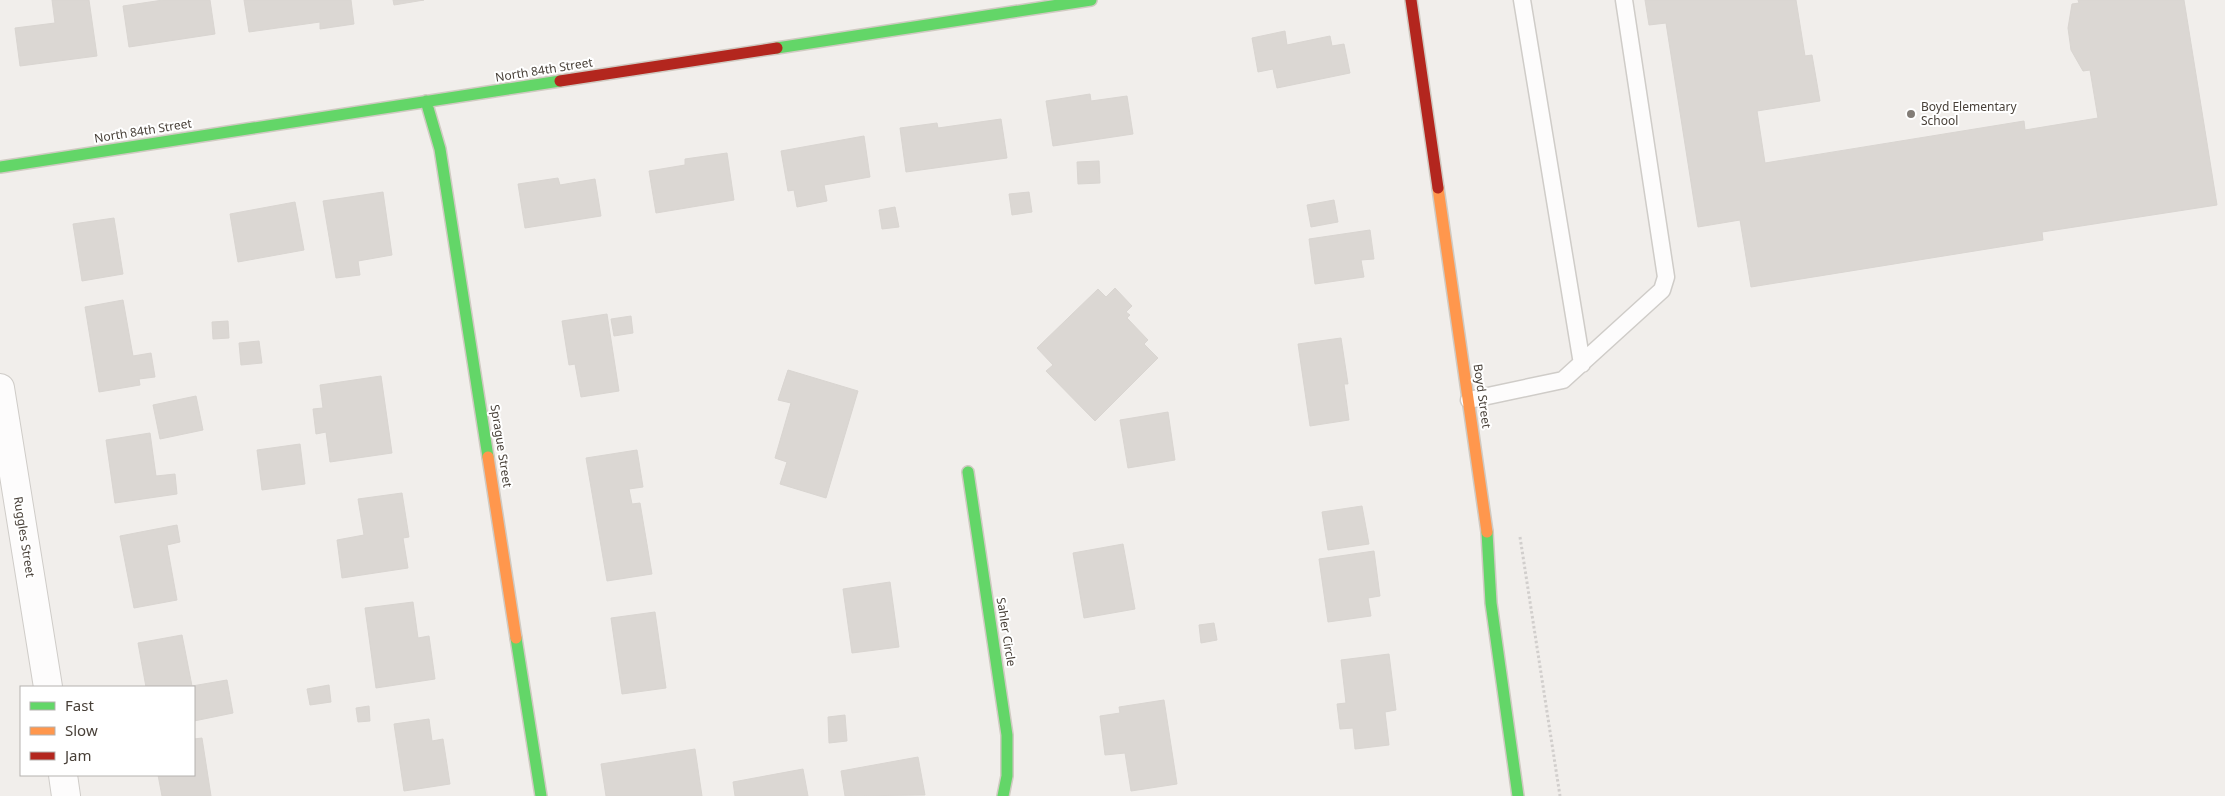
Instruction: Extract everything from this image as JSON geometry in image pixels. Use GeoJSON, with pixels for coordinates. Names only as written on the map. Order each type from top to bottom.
{"type":"FeatureCollection","features":[{"type":"Feature","properties":{"kind":"street","name":"North 84th Street"},"geometry":{"type":"LineString","coordinates":[[0,167],[1091,0]]}},
{"type":"Feature","properties":{"kind":"street","name":"Boyd Street"},"geometry":{"type":"LineString","coordinates":[[1411,0],[1487,527],[1491,603],[1518,796]]}},
{"type":"Feature","properties":{"kind":"street","name":"Sprague Street"},"geometry":{"type":"LineString","coordinates":[[426,101],[440,148],[541,796]]}},
{"type":"Feature","properties":{"kind":"street","name":"Ruggles Street"},"geometry":{"type":"LineString","coordinates":[[0,388],[48,686]]}},
{"type":"Feature","properties":{"kind":"street","name":"Sahler Circle"},"geometry":{"type":"LineString","coordinates":[[968,472],[1007,735],[1007,776],[1003,796]]}},
{"type":"Feature","properties":{"kind":"street"},"geometry":{"type":"LineString","coordinates":[[62,776],[66,796]]}},
{"type":"Feature","properties":{"kind":"lane"},"geometry":{"type":"LineString","coordinates":[[1522,0],[1582,364]]}},
{"type":"Feature","properties":{"kind":"lane"},"geometry":{"type":"LineString","coordinates":[[1469,400],[1563,380],[1662,290],[1666,277],[1624,0]]}},
{"type":"Feature","properties":{"kind":"building"},"geometry":{"type":"Polygon","coordinates":[[[52,0],[89,0],[97,56],[20,66],[15,28],[55,23],[52,0]]]}},
{"type":"Feature","properties":{"kind":"building"},"geometry":{"type":"Polygon","coordinates":[[[163,0],[210,0],[215,34],[129,47],[123,6],[163,0]]]}},
{"type":"Feature","properties":{"kind":"building"},"geometry":{"type":"Polygon","coordinates":[[[244,0],[351,0],[354,24],[320,29],[320,22],[249,32],[244,0]]]}},
{"type":"Feature","properties":{"kind":"building"},"geometry":{"type":"Polygon","coordinates":[[[393,0],[424,0],[394,5],[393,0]]]}},
{"type":"Feature","properties":{"kind":"building"},"geometry":{"type":"Polygon","coordinates":[[[1645,0],[1796,0],[1805,56],[1812,55],[1820,101],[1757,111],[1765,163],[2024,121],[2025,130],[2098,118],[2090,70],[2083,71],[2071,50],[2068,28],[2072,4],[2079,3],[2078,0],[2184,0],[2217,205],[2042,232],[2043,240],[1751,287],[1740,220],[1698,227],[1666,23],[1649,25],[1645,0]]]}},
{"type":"Feature","properties":{"kind":"building"},"geometry":{"type":"Polygon","coordinates":[[[1285,31],[1287,45],[1330,36],[1332,46],[1344,44],[1350,73],[1277,88],[1273,69],[1258,72],[1252,38],[1285,31]]]}},
{"type":"Feature","properties":{"kind":"building"},"geometry":{"type":"Polygon","coordinates":[[[1090,94],[1091,101],[1127,96],[1133,134],[1053,146],[1046,101],[1090,94]]]}},
{"type":"Feature","properties":{"kind":"building"},"geometry":{"type":"Polygon","coordinates":[[[1001,119],[1007,158],[906,172],[900,128],[937,123],[938,128],[1001,119]]]}},
{"type":"Feature","properties":{"kind":"building"},"geometry":{"type":"Polygon","coordinates":[[[864,136],[870,177],[824,185],[827,201],[797,207],[794,190],[788,191],[781,151],[864,136]]]}},
{"type":"Feature","properties":{"kind":"building"},"geometry":{"type":"Polygon","coordinates":[[[727,153],[734,200],[656,213],[649,171],[685,165],[685,159],[727,153]]]}},
{"type":"Feature","properties":{"kind":"building"},"geometry":{"type":"Polygon","coordinates":[[[1099,161],[1100,183],[1078,184],[1077,162],[1099,161]]]}},
{"type":"Feature","properties":{"kind":"building"},"geometry":{"type":"Polygon","coordinates":[[[558,178],[560,185],[595,179],[601,216],[525,228],[518,184],[558,178]]]}},
{"type":"Feature","properties":{"kind":"building"},"geometry":{"type":"Polygon","coordinates":[[[383,192],[392,255],[358,261],[360,275],[336,278],[323,201],[383,192]]]}},
{"type":"Feature","properties":{"kind":"building"},"geometry":{"type":"Polygon","coordinates":[[[1029,192],[1032,212],[1012,215],[1009,194],[1029,192]]]}},
{"type":"Feature","properties":{"kind":"building"},"geometry":{"type":"Polygon","coordinates":[[[1334,200],[1338,222],[1311,227],[1307,205],[1334,200]]]}},
{"type":"Feature","properties":{"kind":"building"},"geometry":{"type":"Polygon","coordinates":[[[295,202],[304,250],[238,262],[230,214],[295,202]]]}},
{"type":"Feature","properties":{"kind":"building"},"geometry":{"type":"Polygon","coordinates":[[[895,207],[899,227],[882,229],[879,210],[895,207]]]}},
{"type":"Feature","properties":{"kind":"building"},"geometry":{"type":"Polygon","coordinates":[[[114,218],[123,274],[82,281],[73,224],[114,218]]]}},
{"type":"Feature","properties":{"kind":"building"},"geometry":{"type":"Polygon","coordinates":[[[1370,230],[1374,259],[1361,260],[1364,277],[1315,284],[1309,239],[1370,230]]]}},
{"type":"Feature","properties":{"kind":"building"},"geometry":{"type":"Polygon","coordinates":[[[1115,288],[1132,306],[1126,312],[1130,315],[1127,318],[1148,340],[1144,344],[1158,358],[1095,421],[1046,371],[1053,365],[1037,348],[1098,289],[1106,297],[1115,288]]]}},
{"type":"Feature","properties":{"kind":"building"},"geometry":{"type":"Polygon","coordinates":[[[123,300],[133,356],[151,353],[155,377],[139,379],[140,385],[99,392],[85,307],[123,300]]]}},
{"type":"Feature","properties":{"kind":"building"},"geometry":{"type":"Polygon","coordinates":[[[607,314],[619,391],[581,397],[575,364],[569,365],[562,321],[607,314]]]}},
{"type":"Feature","properties":{"kind":"building"},"geometry":{"type":"Polygon","coordinates":[[[631,316],[633,333],[614,336],[611,319],[631,316]]]}},
{"type":"Feature","properties":{"kind":"building"},"geometry":{"type":"Polygon","coordinates":[[[228,321],[229,338],[213,339],[212,322],[228,321]]]}},
{"type":"Feature","properties":{"kind":"building"},"geometry":{"type":"Polygon","coordinates":[[[1341,338],[1348,384],[1344,384],[1349,420],[1310,426],[1298,344],[1341,338]]]}},
{"type":"Feature","properties":{"kind":"building"},"geometry":{"type":"Polygon","coordinates":[[[259,341],[262,363],[241,365],[239,343],[259,341]]]}},
{"type":"Feature","properties":{"kind":"building"},"geometry":{"type":"Polygon","coordinates":[[[788,370],[858,391],[826,498],[780,484],[787,462],[775,458],[791,403],[778,400],[788,370]]]}},
{"type":"Feature","properties":{"kind":"building"},"geometry":{"type":"Polygon","coordinates":[[[381,376],[392,453],[330,462],[326,432],[316,434],[313,409],[323,408],[320,385],[381,376]]]}},
{"type":"Feature","properties":{"kind":"building"},"geometry":{"type":"Polygon","coordinates":[[[196,396],[203,430],[160,439],[153,405],[196,396]]]}},
{"type":"Feature","properties":{"kind":"building"},"geometry":{"type":"Polygon","coordinates":[[[1168,412],[1175,460],[1128,468],[1120,420],[1168,412]]]}},
{"type":"Feature","properties":{"kind":"building"},"geometry":{"type":"Polygon","coordinates":[[[150,433],[156,476],[175,474],[177,494],[115,503],[106,440],[150,433]]]}},
{"type":"Feature","properties":{"kind":"building"},"geometry":{"type":"Polygon","coordinates":[[[300,444],[305,484],[262,490],[257,450],[300,444]]]}},
{"type":"Feature","properties":{"kind":"building"},"geometry":{"type":"Polygon","coordinates":[[[637,450],[643,487],[629,489],[632,504],[640,503],[652,574],[607,581],[586,458],[637,450]]]}},
{"type":"Feature","properties":{"kind":"building"},"geometry":{"type":"Polygon","coordinates":[[[402,493],[409,537],[403,538],[408,568],[342,578],[337,540],[364,535],[358,499],[402,493]]]}},
{"type":"Feature","properties":{"kind":"building"},"geometry":{"type":"Polygon","coordinates":[[[1362,506],[1369,544],[1328,550],[1322,512],[1362,506]]]}},
{"type":"Feature","properties":{"kind":"building"},"geometry":{"type":"Polygon","coordinates":[[[177,525],[180,542],[167,545],[177,600],[134,608],[120,536],[177,525]]]}},
{"type":"Feature","properties":{"kind":"building"},"geometry":{"type":"Polygon","coordinates":[[[1123,544],[1135,609],[1084,618],[1073,553],[1123,544]]]}},
{"type":"Feature","properties":{"kind":"building"},"geometry":{"type":"Polygon","coordinates":[[[1374,551],[1380,596],[1368,598],[1371,616],[1328,622],[1319,559],[1374,551]]]}},
{"type":"Feature","properties":{"kind":"building"},"geometry":{"type":"Polygon","coordinates":[[[890,582],[899,647],[852,653],[843,589],[890,582]]]}},
{"type":"Feature","properties":{"kind":"building"},"geometry":{"type":"Polygon","coordinates":[[[413,602],[418,638],[429,636],[435,679],[376,688],[365,608],[413,602]]]}},
{"type":"Feature","properties":{"kind":"building"},"geometry":{"type":"Polygon","coordinates":[[[655,612],[666,688],[622,694],[611,618],[655,612]]]}},
{"type":"Feature","properties":{"kind":"building"},"geometry":{"type":"Polygon","coordinates":[[[1214,623],[1217,640],[1201,643],[1199,625],[1214,623]]]}},
{"type":"Feature","properties":{"kind":"building"},"geometry":{"type":"Polygon","coordinates":[[[182,635],[192,686],[146,686],[138,643],[182,635]]]}},
{"type":"Feature","properties":{"kind":"building"},"geometry":{"type":"Polygon","coordinates":[[[1389,654],[1396,710],[1385,712],[1389,745],[1355,749],[1353,728],[1340,729],[1337,704],[1346,703],[1341,660],[1389,654]]]}},
{"type":"Feature","properties":{"kind":"building"},"geometry":{"type":"Polygon","coordinates":[[[227,680],[233,713],[195,721],[195,686],[192,686],[227,680]]]}},
{"type":"Feature","properties":{"kind":"building"},"geometry":{"type":"Polygon","coordinates":[[[329,685],[331,702],[310,705],[307,689],[329,685]]]}},
{"type":"Feature","properties":{"kind":"building"},"geometry":{"type":"Polygon","coordinates":[[[1164,700],[1177,784],[1131,791],[1125,753],[1105,755],[1100,716],[1120,713],[1119,707],[1164,700]]]}},
{"type":"Feature","properties":{"kind":"building"},"geometry":{"type":"Polygon","coordinates":[[[369,706],[370,721],[358,722],[356,708],[369,706]]]}},
{"type":"Feature","properties":{"kind":"building"},"geometry":{"type":"Polygon","coordinates":[[[845,715],[847,741],[829,743],[828,717],[845,715]]]}},
{"type":"Feature","properties":{"kind":"building"},"geometry":{"type":"Polygon","coordinates":[[[429,719],[432,741],[443,739],[450,784],[404,791],[394,724],[429,719]]]}},
{"type":"Feature","properties":{"kind":"building"},"geometry":{"type":"Polygon","coordinates":[[[202,738],[211,796],[162,796],[158,776],[195,776],[195,739],[202,738]]]}},
{"type":"Feature","properties":{"kind":"building"},"geometry":{"type":"Polygon","coordinates":[[[695,749],[702,796],[606,796],[601,764],[695,749]]]}},
{"type":"Feature","properties":{"kind":"building"},"geometry":{"type":"Polygon","coordinates":[[[918,757],[925,795],[845,796],[841,771],[918,757]]]}},
{"type":"Feature","properties":{"kind":"building"},"geometry":{"type":"Polygon","coordinates":[[[803,769],[808,796],[735,796],[733,782],[803,769]]]}},
{"type":"Feature","properties":{"kind":"traffic: fast"},"geometry":{"type":"LineString","coordinates":[[777,48],[1091,0]]}},
{"type":"Feature","properties":{"kind":"traffic: fast"},"geometry":{"type":"LineString","coordinates":[[0,167],[560,81]]}},
{"type":"Feature","properties":{"kind":"traffic: fast"},"geometry":{"type":"LineString","coordinates":[[426,101],[440,149],[488,457]]}},
{"type":"Feature","properties":{"kind":"traffic: fast"},"geometry":{"type":"LineString","coordinates":[[968,472],[1007,735],[1007,776],[1003,796]]}},
{"type":"Feature","properties":{"kind":"traffic: fast"},"geometry":{"type":"LineString","coordinates":[[1487,532],[1491,603],[1518,796]]}},
{"type":"Feature","properties":{"kind":"traffic: fast"},"geometry":{"type":"LineString","coordinates":[[516,638],[541,796]]}},
{"type":"Feature","properties":{"kind":"traffic: slow"},"geometry":{"type":"LineString","coordinates":[[1438,188],[1487,532]]}},
{"type":"Feature","properties":{"kind":"traffic: slow"},"geometry":{"type":"LineString","coordinates":[[488,457],[516,638]]}},
{"type":"Feature","properties":{"kind":"traffic: jam"},"geometry":{"type":"LineString","coordinates":[[1411,0],[1438,188]]}},
{"type":"Feature","properties":{"kind":"traffic: jam"},"geometry":{"type":"LineString","coordinates":[[560,81],[777,48]]}},
{"type":"Feature","properties":{"kind":"place","name":"Boyd Elementary School"},"geometry":{"type":"Point","coordinates":[1911,114]}}]}
